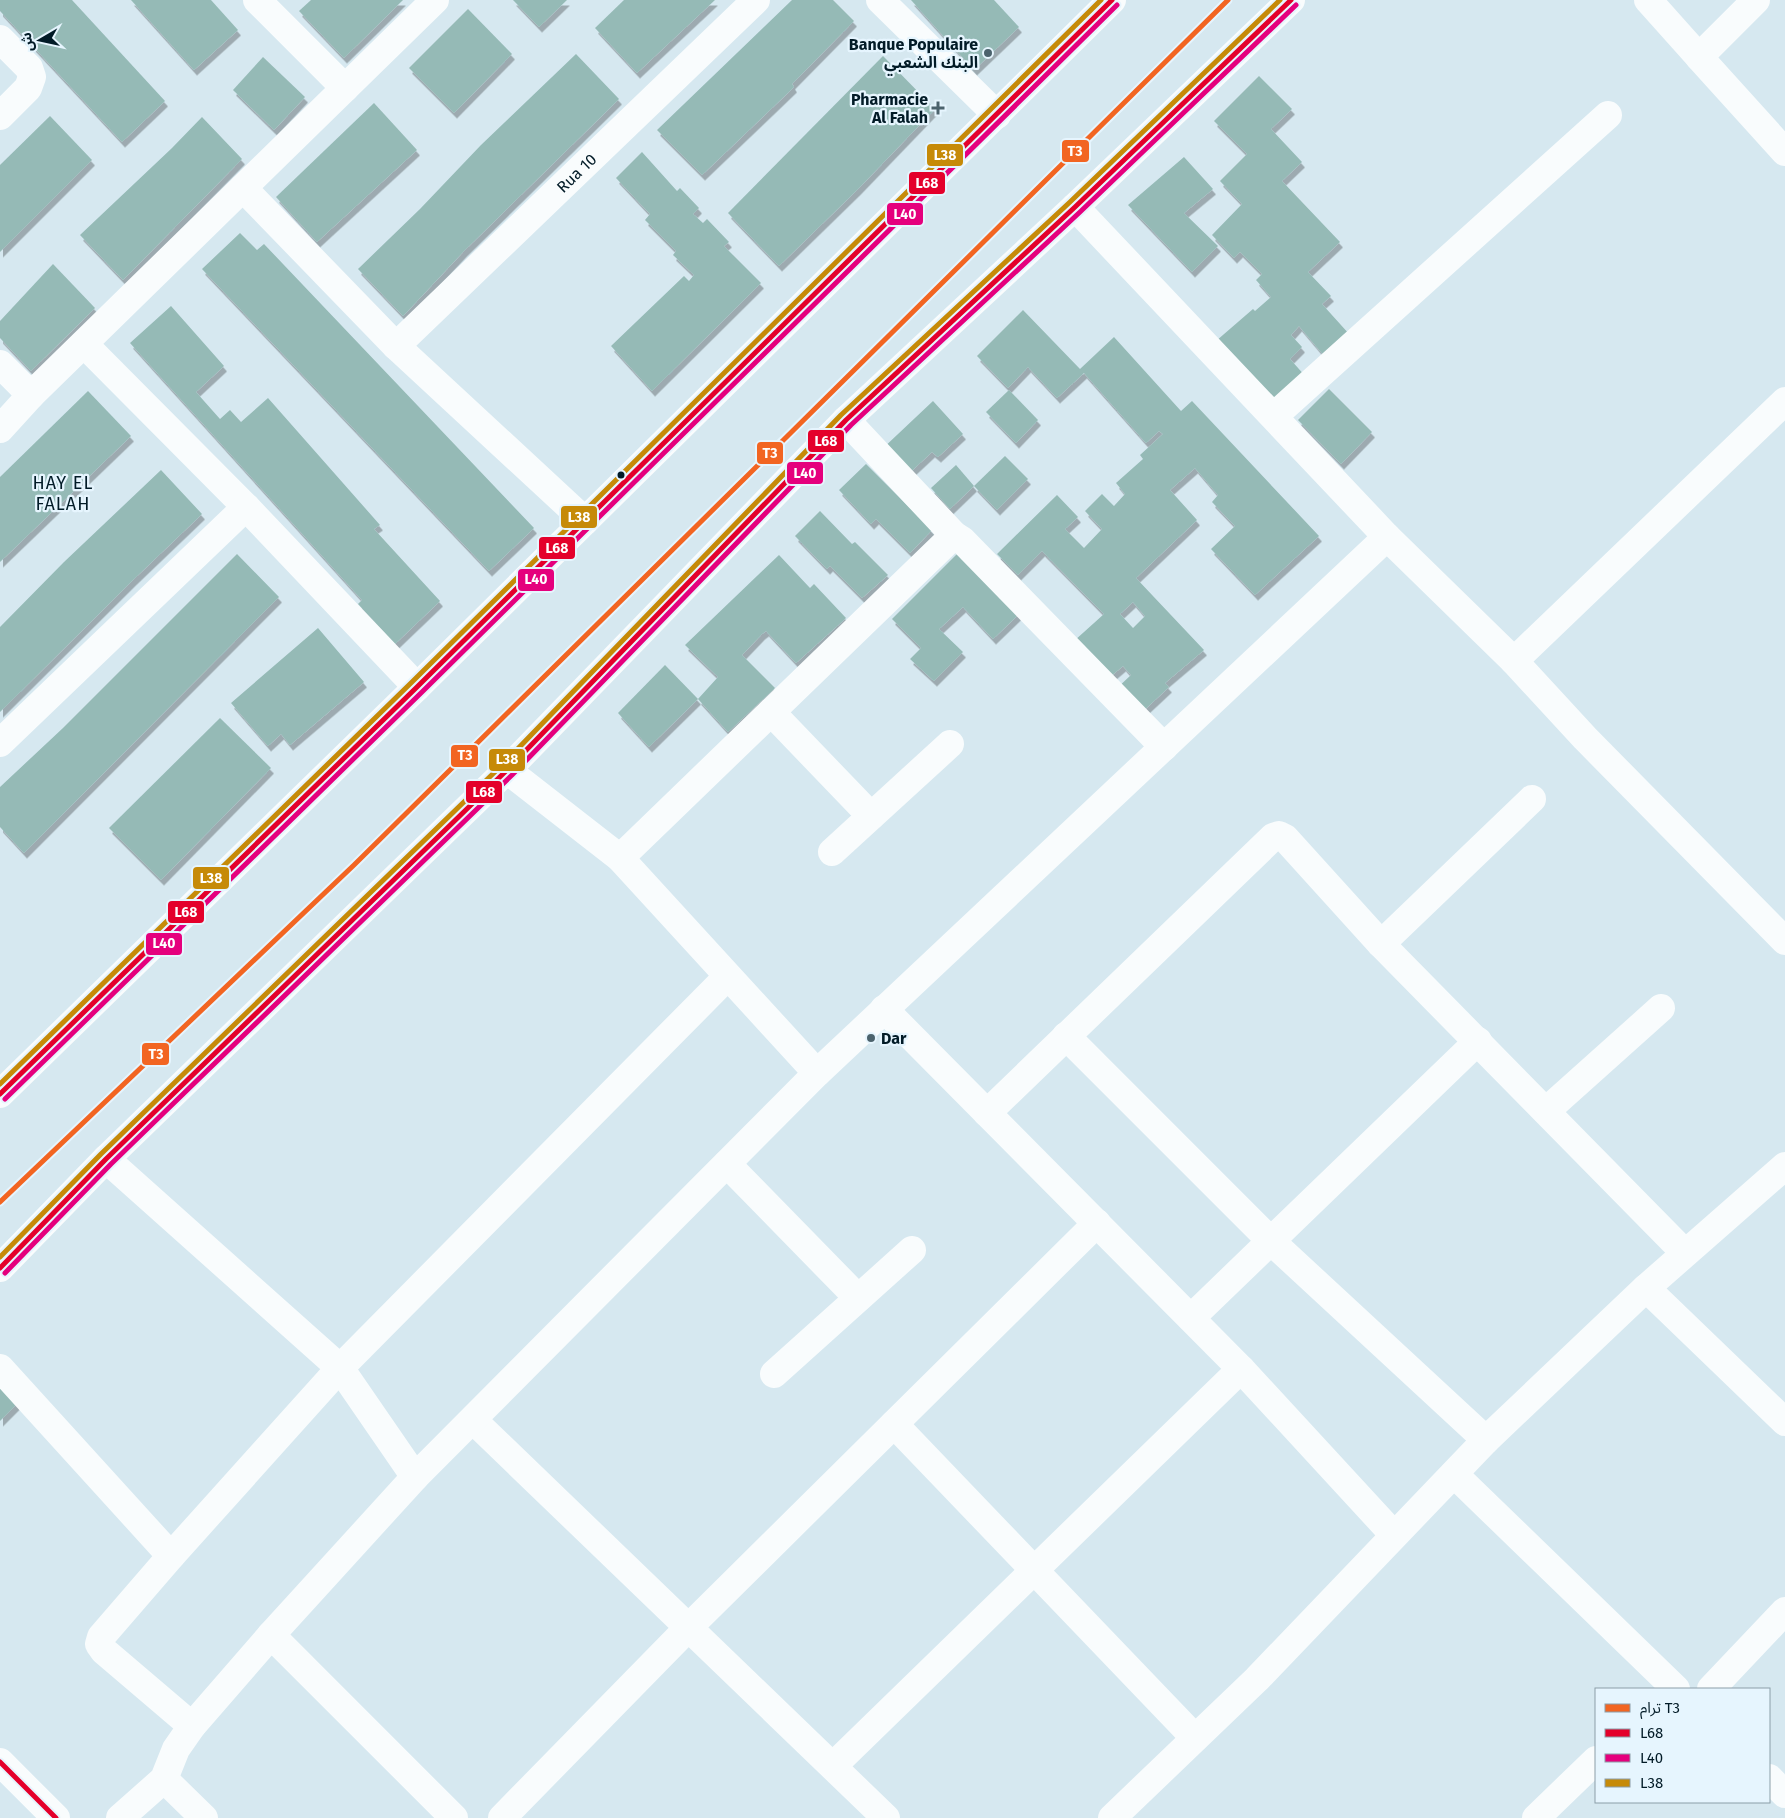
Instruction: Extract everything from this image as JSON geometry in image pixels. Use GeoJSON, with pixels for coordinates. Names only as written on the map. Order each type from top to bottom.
{"type":"FeatureCollection","features":[{"type":"Feature","properties":{"kind":"street"},"geometry":{"type":"LineString","coordinates":[[257,0],[345,88]]}},
{"type":"Feature","properties":{"kind":"street"},"geometry":{"type":"LineString","coordinates":[[0,429],[32,395],[435,0]]}},
{"type":"Feature","properties":{"kind":"street","name":"Rua 10"},"geometry":{"type":"LineString","coordinates":[[396,346],[756,0]]}},
{"type":"Feature","properties":{"kind":"street"},"geometry":{"type":"LineString","coordinates":[[880,0],[997,115]]}},
{"type":"Feature","properties":{"kind":"street"},"geometry":{"type":"LineString","coordinates":[[0,1094],[417,687],[1112,0]]}},
{"type":"Feature","properties":{"kind":"street"},"geometry":{"type":"LineString","coordinates":[[0,1268],[106,1159],[507,770],[846,420],[1075,207],[1291,0]]}},
{"type":"Feature","properties":{"kind":"street"},"geometry":{"type":"LineString","coordinates":[[1648,0],[1785,152]]}},
{"type":"Feature","properties":{"kind":"street"},"geometry":{"type":"LineString","coordinates":[[1699,57],[1756,0]]}},
{"type":"Feature","properties":{"kind":"street"},"geometry":{"type":"LineString","coordinates":[[0,39],[29,68],[32,77],[28,88],[0,116]]}},
{"type":"Feature","properties":{"kind":"street"},"geometry":{"type":"LineString","coordinates":[[1274,416],[1608,115]]}},
{"type":"Feature","properties":{"kind":"street"},"geometry":{"type":"LineString","coordinates":[[244,188],[396,346],[585,521]]}},
{"type":"Feature","properties":{"kind":"street"},"geometry":{"type":"LineString","coordinates":[[1075,207],[1387,537],[1514,661],[1585,738],[1785,941]]}},
{"type":"Feature","properties":{"kind":"street"},"geometry":{"type":"LineString","coordinates":[[84,344],[246,507],[417,687]]}},
{"type":"Feature","properties":{"kind":"street"},"geometry":{"type":"LineString","coordinates":[[0,364],[32,395]]}},
{"type":"Feature","properties":{"kind":"street"},"geometry":{"type":"LineString","coordinates":[[1514,661],[1785,401]]}},
{"type":"Feature","properties":{"kind":"street"},"geometry":{"type":"LineString","coordinates":[[846,420],[954,535],[967,545],[1164,747]]}},
{"type":"Feature","properties":{"kind":"street"},"geometry":{"type":"LineString","coordinates":[[0,743],[246,507]]}},
{"type":"Feature","properties":{"kind":"street"},"geometry":{"type":"LineString","coordinates":[[620,858],[954,535]]}},
{"type":"Feature","properties":{"kind":"street"},"geometry":{"type":"LineString","coordinates":[[120,1818],[164,1779],[176,1749],[192,1726],[271,1635],[415,1477],[817,1073],[1387,537]]}},
{"type":"Feature","properties":{"kind":"street"},"geometry":{"type":"LineString","coordinates":[[771,712],[870,816]]}},
{"type":"Feature","properties":{"kind":"street"},"geometry":{"type":"LineString","coordinates":[[832,852],[950,744]]}},
{"type":"Feature","properties":{"kind":"street"},"geometry":{"type":"LineString","coordinates":[[507,770],[620,858],[727,977],[817,1073]]}},
{"type":"Feature","properties":{"kind":"street"},"geometry":{"type":"LineString","coordinates":[[1382,944],[1532,799]]}},
{"type":"Feature","properties":{"kind":"street"},"geometry":{"type":"LineString","coordinates":[[987,1113],[1275,836],[1279,835],[1285,838],[1382,944],[1685,1253]]}},
{"type":"Feature","properties":{"kind":"street"},"geometry":{"type":"LineString","coordinates":[[192,1726],[104,1651],[99,1644],[101,1637],[340,1368],[727,977]]}},
{"type":"Feature","properties":{"kind":"street"},"geometry":{"type":"LineString","coordinates":[[1546,1110],[1661,1008]]}},
{"type":"Feature","properties":{"kind":"street"},"geometry":{"type":"LineString","coordinates":[[884,1009],[1241,1369],[1394,1535]]}},
{"type":"Feature","properties":{"kind":"street"},"geometry":{"type":"LineString","coordinates":[[1066,1036],[1272,1242],[1486,1440]]}},
{"type":"Feature","properties":{"kind":"street"},"geometry":{"type":"LineString","coordinates":[[1191,1318],[1272,1242],[1478,1041]]}},
{"type":"Feature","properties":{"kind":"street"},"geometry":{"type":"LineString","coordinates":[[106,1159],[340,1368],[415,1477]]}},
{"type":"Feature","properties":{"kind":"street"},"geometry":{"type":"LineString","coordinates":[[727,1164],[858,1298]]}},
{"type":"Feature","properties":{"kind":"street"},"geometry":{"type":"LineString","coordinates":[[1112,1818],[1257,1679],[1486,1440],[1646,1288],[1785,1166]]}},
{"type":"Feature","properties":{"kind":"street"},"geometry":{"type":"LineString","coordinates":[[502,1818],[688,1628],[1096,1223]]}},
{"type":"Feature","properties":{"kind":"street"},"geometry":{"type":"LineString","coordinates":[[774,1374],[912,1250]]}},
{"type":"Feature","properties":{"kind":"street"},"geometry":{"type":"LineString","coordinates":[[1646,1288],[1785,1422]]}},
{"type":"Feature","properties":{"kind":"street"},"geometry":{"type":"LineString","coordinates":[[0,1368],[171,1556]]}},
{"type":"Feature","properties":{"kind":"street"},"geometry":{"type":"LineString","coordinates":[[833,1766],[1241,1369]]}},
{"type":"Feature","properties":{"kind":"street"},"geometry":{"type":"LineString","coordinates":[[473,1420],[886,1818]]}},
{"type":"Feature","properties":{"kind":"street"},"geometry":{"type":"LineString","coordinates":[[894,1424],[1195,1738]]}},
{"type":"Feature","properties":{"kind":"street"},"geometry":{"type":"LineString","coordinates":[[1454,1474],[1673,1688]]}},
{"type":"Feature","properties":{"kind":"street"},"geometry":{"type":"LineString","coordinates":[[1712,1688],[1785,1611]]}},
{"type":"Feature","properties":{"kind":"street"},"geometry":{"type":"LineString","coordinates":[[271,1635],[454,1818]]}},
{"type":"Feature","properties":{"kind":"street"},"geometry":{"type":"LineString","coordinates":[[1536,1818],[1595,1761]]}},
{"type":"Feature","properties":{"kind":"street"},"geometry":{"type":"LineString","coordinates":[[0,1762],[56,1818]]}},
{"type":"Feature","properties":{"kind":"street"},"geometry":{"type":"LineString","coordinates":[[164,1779],[204,1818]]}},
{"type":"Feature","properties":{"kind":"street"},"geometry":{"type":"LineString","coordinates":[[1770,1779],[1785,1794]]}},
{"type":"Feature","properties":{"kind":"building"},"geometry":{"type":"Polygon","coordinates":[[[0,0],[72,0],[165,101],[122,142],[0,11],[0,0]]]}},
{"type":"Feature","properties":{"kind":"building"},"geometry":{"type":"Polygon","coordinates":[[[131,0],[211,0],[238,30],[194,70],[131,0]]]}},
{"type":"Feature","properties":{"kind":"building"},"geometry":{"type":"Polygon","coordinates":[[[311,0],[403,0],[344,58],[299,11],[311,0]]]}},
{"type":"Feature","properties":{"kind":"building"},"geometry":{"type":"Polygon","coordinates":[[[513,0],[567,0],[539,27],[513,0]]]}},
{"type":"Feature","properties":{"kind":"building"},"geometry":{"type":"Polygon","coordinates":[[[624,0],[715,0],[637,73],[595,28],[624,0]]]}},
{"type":"Feature","properties":{"kind":"building"},"geometry":{"type":"Polygon","coordinates":[[[792,0],[833,0],[854,21],[792,84],[794,87],[702,175],[657,130],[792,0]]]}},
{"type":"Feature","properties":{"kind":"building"},"geometry":{"type":"Polygon","coordinates":[[[911,0],[994,0],[1019,27],[974,70],[911,0]]]}},
{"type":"Feature","properties":{"kind":"building"},"geometry":{"type":"Polygon","coordinates":[[[468,9],[512,54],[454,113],[409,68],[468,9]]]}},
{"type":"Feature","properties":{"kind":"building"},"geometry":{"type":"Polygon","coordinates":[[[576,54],[619,99],[464,251],[403,316],[358,269],[420,209],[481,145],[576,54]]]}},
{"type":"Feature","properties":{"kind":"building"},"geometry":{"type":"Polygon","coordinates":[[[883,56],[935,109],[858,189],[779,266],[728,213],[883,56]]]}},
{"type":"Feature","properties":{"kind":"building"},"geometry":{"type":"Polygon","coordinates":[[[263,57],[305,97],[274,130],[233,90],[263,57]]]}},
{"type":"Feature","properties":{"kind":"building"},"geometry":{"type":"Polygon","coordinates":[[[1259,76],[1292,109],[1271,129],[1302,162],[1282,181],[1340,242],[1308,272],[1331,296],[1322,304],[1350,335],[1326,358],[1299,326],[1291,335],[1302,347],[1290,359],[1307,378],[1279,405],[1216,341],[1253,309],[1255,311],[1271,297],[1256,280],[1262,274],[1240,252],[1234,258],[1212,235],[1242,204],[1220,181],[1247,154],[1214,121],[1259,76]]]}},
{"type":"Feature","properties":{"kind":"building"},"geometry":{"type":"Polygon","coordinates":[[[374,103],[417,150],[317,242],[276,197],[374,103]]]}},
{"type":"Feature","properties":{"kind":"building"},"geometry":{"type":"Polygon","coordinates":[[[50,116],[92,160],[0,252],[0,165],[50,116]]]}},
{"type":"Feature","properties":{"kind":"building"},"geometry":{"type":"Polygon","coordinates":[[[202,117],[242,159],[123,280],[80,235],[202,117]]]}},
{"type":"Feature","properties":{"kind":"building"},"geometry":{"type":"Polygon","coordinates":[[[642,152],[677,191],[680,188],[699,208],[693,214],[703,223],[707,219],[729,242],[724,246],[761,283],[652,391],[611,346],[684,276],[689,281],[694,275],[673,255],[676,251],[645,220],[650,214],[616,178],[642,152]]]}},
{"type":"Feature","properties":{"kind":"building"},"geometry":{"type":"Polygon","coordinates":[[[1184,157],[1213,189],[1184,213],[1218,246],[1192,272],[1128,205],[1184,157]]]}},
{"type":"Feature","properties":{"kind":"building"},"geometry":{"type":"Polygon","coordinates":[[[240,233],[257,250],[264,244],[534,528],[489,571],[202,269],[240,233]]]}},
{"type":"Feature","properties":{"kind":"building"},"geometry":{"type":"Polygon","coordinates":[[[53,264],[95,308],[31,371],[0,338],[0,321],[53,264]]]}},
{"type":"Feature","properties":{"kind":"building"},"geometry":{"type":"Polygon","coordinates":[[[171,306],[224,366],[196,392],[220,419],[230,410],[241,422],[268,398],[380,525],[374,529],[440,601],[395,644],[358,604],[362,600],[130,343],[171,306]]]}},
{"type":"Feature","properties":{"kind":"building"},"geometry":{"type":"Polygon","coordinates":[[[1023,310],[1080,369],[1114,337],[1181,411],[1192,401],[1319,536],[1255,595],[1211,549],[1235,526],[1212,502],[1218,495],[1195,468],[1170,490],[1197,520],[1136,578],[1204,650],[1165,683],[1169,687],[1139,715],[1115,690],[1131,675],[1123,666],[1110,677],[1074,641],[1104,614],[1042,551],[1018,575],[997,554],[1057,495],[1078,517],[1065,529],[1084,548],[1102,529],[1085,511],[1102,494],[1114,506],[1125,494],[1116,483],[1143,459],[1140,455],[1163,434],[1159,431],[1146,443],[1084,373],[1057,398],[1028,367],[1008,388],[977,356],[1023,310]],[[1133,602],[1120,614],[1133,628],[1145,616],[1133,602]]]}},
{"type":"Feature","properties":{"kind":"building"},"geometry":{"type":"Polygon","coordinates":[[[1329,389],[1372,432],[1341,464],[1298,420],[1329,389]]]}},
{"type":"Feature","properties":{"kind":"building"},"geometry":{"type":"Polygon","coordinates":[[[1009,390],[1038,420],[1016,443],[986,412],[1009,390]]]}},
{"type":"Feature","properties":{"kind":"building"},"geometry":{"type":"Polygon","coordinates":[[[88,391],[131,436],[0,562],[0,477],[88,391]]]}},
{"type":"Feature","properties":{"kind":"building"},"geometry":{"type":"Polygon","coordinates":[[[933,401],[963,434],[938,457],[932,452],[904,478],[880,451],[933,401]]]}},
{"type":"Feature","properties":{"kind":"building"},"geometry":{"type":"Polygon","coordinates":[[[1005,456],[1028,479],[997,510],[974,486],[1005,456]]]}},
{"type":"Feature","properties":{"kind":"building"},"geometry":{"type":"Polygon","coordinates":[[[866,464],[932,530],[910,553],[876,519],[871,524],[839,490],[866,464]]]}},
{"type":"Feature","properties":{"kind":"building"},"geometry":{"type":"Polygon","coordinates":[[[956,465],[974,486],[950,509],[931,488],[956,465]]]}},
{"type":"Feature","properties":{"kind":"building"},"geometry":{"type":"Polygon","coordinates":[[[161,470],[202,514],[0,712],[0,627],[64,562],[161,470]]]}},
{"type":"Feature","properties":{"kind":"building"},"geometry":{"type":"Polygon","coordinates":[[[820,511],[852,544],[855,542],[888,575],[862,598],[830,566],[827,569],[795,536],[820,511]]]}},
{"type":"Feature","properties":{"kind":"building"},"geometry":{"type":"Polygon","coordinates":[[[960,551],[1020,613],[993,639],[963,607],[939,629],[963,652],[934,681],[910,659],[921,648],[892,619],[960,551]]]}},
{"type":"Feature","properties":{"kind":"building"},"geometry":{"type":"Polygon","coordinates":[[[237,554],[279,597],[24,853],[0,827],[0,787],[63,728],[237,554]]]}},
{"type":"Feature","properties":{"kind":"building"},"geometry":{"type":"Polygon","coordinates":[[[779,555],[810,588],[814,584],[846,618],[796,663],[766,631],[762,634],[742,655],[775,688],[728,732],[698,699],[718,677],[685,645],[779,555]]]}},
{"type":"Feature","properties":{"kind":"building"},"geometry":{"type":"Polygon","coordinates":[[[318,628],[364,682],[290,745],[281,734],[268,746],[231,703],[318,628]]]}},
{"type":"Feature","properties":{"kind":"building"},"geometry":{"type":"Polygon","coordinates":[[[665,665],[698,699],[649,747],[618,713],[665,665]]]}},
{"type":"Feature","properties":{"kind":"building"},"geometry":{"type":"Polygon","coordinates":[[[220,718],[271,768],[161,880],[109,828],[220,718]]]}},
{"type":"Feature","properties":{"kind":"building"},"geometry":{"type":"Polygon","coordinates":[[[0,1384],[17,1404],[0,1421],[0,1384]]]}},
{"type":"Feature","properties":{"kind":"tram line","name":"T3"},"geometry":{"type":"LineString","coordinates":[[0,1202],[354,865],[1228,0]]}},
{"type":"Feature","properties":{"kind":"transit line","name":"L38"},"geometry":{"type":"LineString","coordinates":[[0,1084],[412,682],[1101,0]]}},
{"type":"Feature","properties":{"kind":"transit line","name":"L68"},"geometry":{"type":"LineString","coordinates":[[0,1094],[417,687],[1112,0]]}},
{"type":"Feature","properties":{"kind":"transit line","name":"L38"},"geometry":{"type":"LineString","coordinates":[[0,1257],[101,1154],[502,765],[841,415],[1070,202],[1280,0]]}},
{"type":"Feature","properties":{"kind":"transit line","name":"L68"},"geometry":{"type":"LineString","coordinates":[[0,1268],[106,1159],[507,770],[846,420],[1075,207],[1291,0]]}},
{"type":"Feature","properties":{"kind":"transit line","name":"L40"},"geometry":{"type":"LineString","coordinates":[[5,1099],[422,692],[1117,5]]}},
{"type":"Feature","properties":{"kind":"transit line","name":"L40"},"geometry":{"type":"LineString","coordinates":[[5,1273],[111,1164],[512,775],[851,425],[1080,212],[1296,5]]}},
{"type":"Feature","properties":{"kind":"transit line","name":"L68"},"geometry":{"type":"LineString","coordinates":[[0,1762],[56,1818]]}},
{"type":"Feature","properties":{"kind":"place","name":"Banque Populaire البنك الشعبي"},"geometry":{"type":"Point","coordinates":[988,53]}},
{"type":"Feature","properties":{"kind":"place","name":"Pharmacie Al Falah"},"geometry":{"type":"Point","coordinates":[938,108]}},
{"type":"Feature","properties":{"kind":"place","name":"Dar"},"geometry":{"type":"Point","coordinates":[871,1038]}},
{"type":"Feature","properties":{"kind":"district","name":"HAY EL FALAH"},"geometry":{"type":"Point","coordinates":[63,493]}}]}
